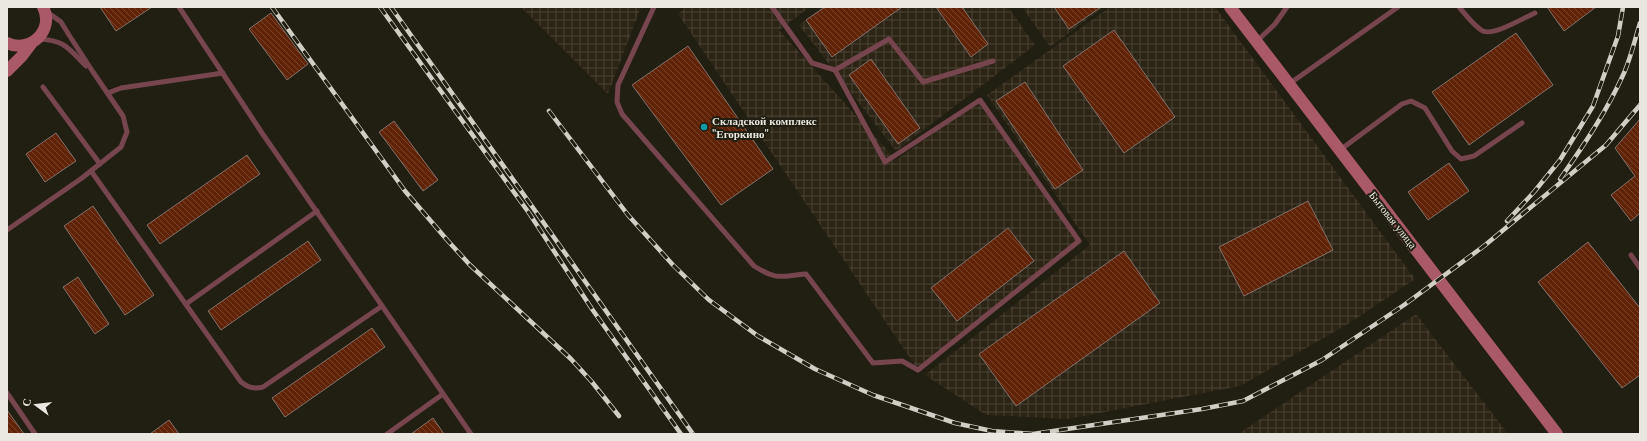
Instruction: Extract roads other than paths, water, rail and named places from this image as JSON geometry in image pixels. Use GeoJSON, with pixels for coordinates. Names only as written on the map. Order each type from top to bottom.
{"type":"FeatureCollection","features":[{"type":"Feature","properties":{"kind":"main road","name":"Бытовая улица"},"geometry":{"type":"LineString","coordinates":[[1230,7],[1288,85],[1557,434]]}},
{"type":"Feature","properties":{"kind":"main road"},"geometry":{"type":"LineString","coordinates":[[7,71],[42,33],[46,17],[43,8]]}},
{"type":"Feature","properties":{"kind":"main road"},"geometry":{"type":"LineString","coordinates":[[7,44],[16,46],[34,42]]}},
{"type":"Feature","properties":{"kind":"lane"},"geometry":{"type":"LineString","coordinates":[[179,7],[262,133],[471,434]]}},
{"type":"Feature","properties":{"kind":"lane"},"geometry":{"type":"LineString","coordinates":[[654,7],[618,85],[618,102],[622,114],[754,266],[767,274],[777,277],[806,274],[873,363],[902,361],[918,370],[1079,241],[980,100],[885,162],[835,70],[812,63],[772,7]]}},
{"type":"Feature","properties":{"kind":"lane"},"geometry":{"type":"LineString","coordinates":[[1256,42],[1275,24],[1287,7]]}},
{"type":"Feature","properties":{"kind":"lane"},"geometry":{"type":"LineString","coordinates":[[1288,85],[1398,7]]}},
{"type":"Feature","properties":{"kind":"lane"},"geometry":{"type":"LineString","coordinates":[[1458,7],[1482,31],[1489,32],[1497,30],[1535,13]]}},
{"type":"Feature","properties":{"kind":"lane"},"geometry":{"type":"LineString","coordinates":[[7,230],[91,171],[121,147],[127,132],[124,116],[93,72],[61,22],[43,8]]}},
{"type":"Feature","properties":{"kind":"lane"},"geometry":{"type":"LineString","coordinates":[[835,70],[889,39],[923,82],[993,61]]}},
{"type":"Feature","properties":{"kind":"lane"},"geometry":{"type":"LineString","coordinates":[[34,42],[53,40],[64,45],[93,72]]}},
{"type":"Feature","properties":{"kind":"lane"},"geometry":{"type":"LineString","coordinates":[[108,93],[121,88],[223,73]]}},
{"type":"Feature","properties":{"kind":"lane"},"geometry":{"type":"LineString","coordinates":[[43,87],[100,164]]}},
{"type":"Feature","properties":{"kind":"lane"},"geometry":{"type":"LineString","coordinates":[[1339,150],[1402,104],[1411,101],[1425,108],[1452,151],[1461,159],[1474,156],[1522,123]]}},
{"type":"Feature","properties":{"kind":"lane"},"geometry":{"type":"LineString","coordinates":[[91,171],[241,382],[248,387],[263,387],[382,306]]}},
{"type":"Feature","properties":{"kind":"lane"},"geometry":{"type":"LineString","coordinates":[[186,304],[317,211]]}},
{"type":"Feature","properties":{"kind":"lane"},"geometry":{"type":"LineString","coordinates":[[1631,255],[1640,268]]}},
{"type":"Feature","properties":{"kind":"lane"},"geometry":{"type":"LineString","coordinates":[[7,393],[35,434]]}},
{"type":"Feature","properties":{"kind":"lane"},"geometry":{"type":"LineString","coordinates":[[386,434],[443,394]]}},
{"type":"Feature","properties":{"kind":"railway"},"geometry":{"type":"LineString","coordinates":[[272,7],[405,191],[470,265],[571,359],[592,382],[619,416]]}},
{"type":"Feature","properties":{"kind":"railway"},"geometry":{"type":"LineString","coordinates":[[380,7],[529,213],[592,309],[681,434]]}},
{"type":"Feature","properties":{"kind":"railway"},"geometry":{"type":"LineString","coordinates":[[391,7],[693,434]]}},
{"type":"Feature","properties":{"kind":"railway"},"geometry":{"type":"LineString","coordinates":[[1507,221],[1534,192],[1560,160],[1593,106],[1618,36],[1623,7]]}},
{"type":"Feature","properties":{"kind":"railway"},"geometry":{"type":"LineString","coordinates":[[1560,179],[1595,128],[1610,101],[1629,61],[1640,23]]}},
{"type":"Feature","properties":{"kind":"railway"},"geometry":{"type":"LineString","coordinates":[[549,111],[628,215],[673,265],[709,300],[758,336],[815,369],[873,395],[955,423],[992,431],[1033,434],[1202,409],[1243,401],[1322,360],[1404,305],[1484,246],[1606,145],[1640,105]]}},
{"type":"Feature","properties":{"kind":"place","name":"Складской комплекс \"Егоркино\""},"geometry":{"type":"Point","coordinates":[704,127]}}]}
